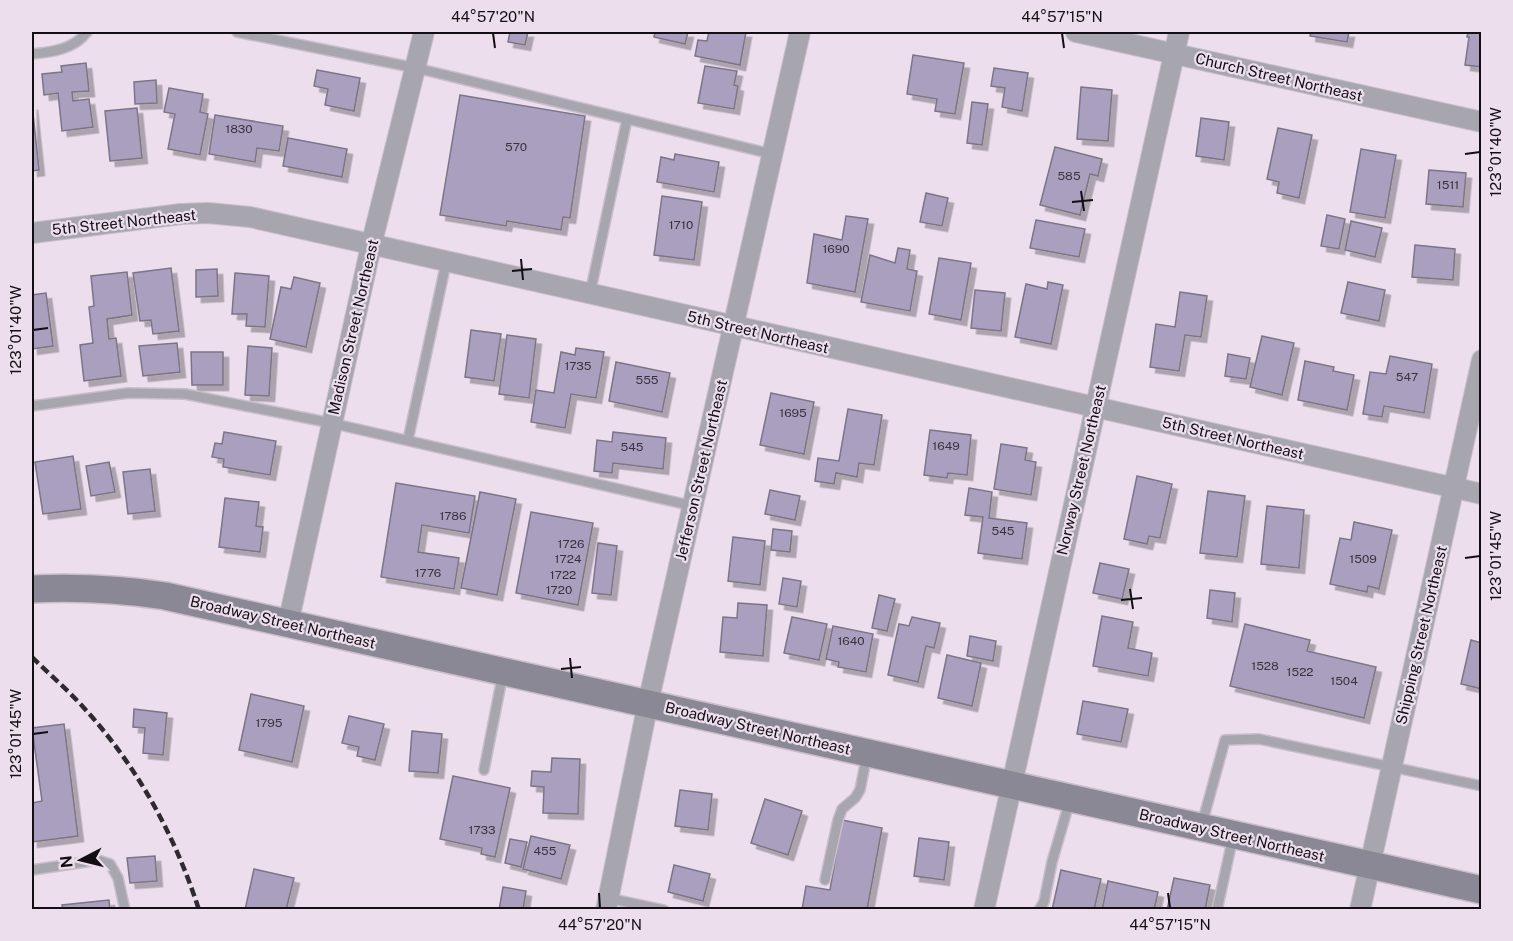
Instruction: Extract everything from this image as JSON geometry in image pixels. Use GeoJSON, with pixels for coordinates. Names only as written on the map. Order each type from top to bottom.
{"type":"FeatureCollection","features":[{"type":"Feature","properties":{"kind":"main road","name":"Broadway Street Northeast"},"geometry":{"type":"LineString","coordinates":[[32,589],[78,587],[126,590],[165,596],[1482,890]]}},
{"type":"Feature","properties":{"kind":"street","name":"Madison Street Northeast"},"geometry":{"type":"LineString","coordinates":[[288,624],[371,246],[424,32]]}},
{"type":"Feature","properties":{"kind":"street","name":"Jefferson Street Northeast"},"geometry":{"type":"LineString","coordinates":[[607,904],[648,703],[800,32]]}},
{"type":"Feature","properties":{"kind":"street","name":"Church Street Northeast"},"geometry":{"type":"LineString","coordinates":[[1077,32],[1482,122]]}},
{"type":"Feature","properties":{"kind":"street","name":"Norway Street Northeast"},"geometry":{"type":"LineString","coordinates":[[984,909],[1179,32]]}},
{"type":"Feature","properties":{"kind":"street","name":"5th Street Northeast"},"geometry":{"type":"LineString","coordinates":[[32,233],[181,214],[208,213],[250,217],[1482,494]]}},
{"type":"Feature","properties":{"kind":"street","name":"Shipping Street Northeast"},"geometry":{"type":"LineString","coordinates":[[1360,909],[1482,360]]}},
{"type":"Feature","properties":{"kind":"lane"},"geometry":{"type":"LineString","coordinates":[[32,54],[52,52],[72,46],[87,32]]}},
{"type":"Feature","properties":{"kind":"lane"},"geometry":{"type":"LineString","coordinates":[[237,32],[416,68],[773,154]]}},
{"type":"Feature","properties":{"kind":"lane"},"geometry":{"type":"LineString","coordinates":[[590,294],[627,119]]}},
{"type":"Feature","properties":{"kind":"lane"},"geometry":{"type":"LineString","coordinates":[[408,440],[446,262]]}},
{"type":"Feature","properties":{"kind":"lane"},"geometry":{"type":"LineString","coordinates":[[32,406],[128,393],[174,393],[331,423],[693,506]]}},
{"type":"Feature","properties":{"kind":"lane"},"geometry":{"type":"LineString","coordinates":[[484,770],[504,671]]}},
{"type":"Feature","properties":{"kind":"lane"},"geometry":{"type":"LineString","coordinates":[[1200,828],[1225,740],[1259,739],[1482,786]]}},
{"type":"Feature","properties":{"kind":"lane"},"geometry":{"type":"LineString","coordinates":[[825,880],[838,820],[842,809],[855,798],[860,790],[868,752]]}},
{"type":"Feature","properties":{"kind":"lane"},"geometry":{"type":"LineString","coordinates":[[1039,909],[1044,902],[1052,862],[1070,798]]}},
{"type":"Feature","properties":{"kind":"lane"},"geometry":{"type":"LineString","coordinates":[[1217,909],[1233,835]]}},
{"type":"Feature","properties":{"kind":"lane"},"geometry":{"type":"LineString","coordinates":[[32,870],[98,860],[111,864],[118,878],[125,909]]}},
{"type":"Feature","properties":{"kind":"lane"},"geometry":{"type":"LineString","coordinates":[[607,904],[664,909]]}},
{"type":"Feature","properties":{"kind":"building"},"geometry":{"type":"Polygon","coordinates":[[[510,32],[528,32],[525,45],[508,42],[510,32]]]}},
{"type":"Feature","properties":{"kind":"building"},"geometry":{"type":"Polygon","coordinates":[[[655,32],[688,32],[685,44],[654,37],[655,32]]]}},
{"type":"Feature","properties":{"kind":"building"},"geometry":{"type":"Polygon","coordinates":[[[709,32],[746,32],[740,65],[695,56],[698,40],[707,41],[709,32]]]}},
{"type":"Feature","properties":{"kind":"building"},"geometry":{"type":"Polygon","coordinates":[[[1311,32],[1349,32],[1347,42],[1310,36],[1311,32]]]}},
{"type":"Feature","properties":{"kind":"building"},"geometry":{"type":"Polygon","coordinates":[[[1468,32],[1482,32],[1482,67],[1465,65],[1468,32]]]}},
{"type":"Feature","properties":{"kind":"building"},"geometry":{"type":"Polygon","coordinates":[[[913,55],[964,63],[955,114],[935,111],[937,99],[907,94],[913,55]]]}},
{"type":"Feature","properties":{"kind":"building"},"geometry":{"type":"Polygon","coordinates":[[[86,63],[89,91],[72,92],[73,101],[89,99],[93,127],[62,131],[58,93],[44,95],[42,74],[62,72],[61,66],[86,63]]]}},
{"type":"Feature","properties":{"kind":"building"},"geometry":{"type":"Polygon","coordinates":[[[705,66],[737,71],[734,85],[738,86],[734,109],[698,103],[705,66]]]}},
{"type":"Feature","properties":{"kind":"building"},"geometry":{"type":"Polygon","coordinates":[[[994,68],[1028,73],[1022,111],[1002,107],[1005,88],[991,86],[994,68]]]}},
{"type":"Feature","properties":{"kind":"building"},"geometry":{"type":"Polygon","coordinates":[[[317,70],[360,78],[354,111],[325,105],[328,89],[314,86],[317,70]]]}},
{"type":"Feature","properties":{"kind":"building"},"geometry":{"type":"Polygon","coordinates":[[[156,80],[157,103],[135,104],[134,82],[156,80]]]}},
{"type":"Feature","properties":{"kind":"building"},"geometry":{"type":"Polygon","coordinates":[[[1081,87],[1112,90],[1108,141],[1077,139],[1081,87]]]}},
{"type":"Feature","properties":{"kind":"building"},"geometry":{"type":"Polygon","coordinates":[[[169,88],[203,94],[200,112],[208,114],[200,155],[168,149],[175,114],[164,112],[169,88]]]}},
{"type":"Feature","properties":{"kind":"building"},"geometry":{"type":"Polygon","coordinates":[[[460,95],[585,116],[570,218],[563,217],[561,230],[507,221],[506,226],[440,215],[460,95]]]}},
{"type":"Feature","properties":{"kind":"building"},"geometry":{"type":"Polygon","coordinates":[[[972,102],[988,104],[982,145],[967,143],[972,102]]]}},
{"type":"Feature","properties":{"kind":"building"},"geometry":{"type":"Polygon","coordinates":[[[32,104],[39,170],[32,171],[32,104]]]}},
{"type":"Feature","properties":{"kind":"building"},"geometry":{"type":"Polygon","coordinates":[[[137,108],[142,158],[110,161],[105,111],[137,108]]]}},
{"type":"Feature","properties":{"kind":"building"},"geometry":{"type":"Polygon","coordinates":[[[215,115],[283,126],[279,151],[257,148],[255,162],[209,154],[215,115]]]}},
{"type":"Feature","properties":{"kind":"building"},"geometry":{"type":"Polygon","coordinates":[[[1201,118],[1229,122],[1224,160],[1196,156],[1201,118]]]}},
{"type":"Feature","properties":{"kind":"building"},"geometry":{"type":"Polygon","coordinates":[[[1278,128],[1312,135],[1299,198],[1277,193],[1279,182],[1267,179],[1278,128]]]}},
{"type":"Feature","properties":{"kind":"building"},"geometry":{"type":"Polygon","coordinates":[[[288,138],[347,149],[342,177],[283,166],[288,138]]]}},
{"type":"Feature","properties":{"kind":"building"},"geometry":{"type":"Polygon","coordinates":[[[1055,147],[1102,159],[1098,176],[1090,174],[1080,215],[1040,205],[1055,147]]]}},
{"type":"Feature","properties":{"kind":"building"},"geometry":{"type":"Polygon","coordinates":[[[1361,149],[1396,155],[1385,218],[1350,212],[1361,149]]]}},
{"type":"Feature","properties":{"kind":"building"},"geometry":{"type":"Polygon","coordinates":[[[675,154],[719,162],[714,192],[657,182],[661,157],[674,160],[675,154]]]}},
{"type":"Feature","properties":{"kind":"building"},"geometry":{"type":"Polygon","coordinates":[[[1429,170],[1466,173],[1463,207],[1426,204],[1429,170]]]}},
{"type":"Feature","properties":{"kind":"building"},"geometry":{"type":"Polygon","coordinates":[[[926,193],[948,198],[942,226],[920,222],[926,193]]]}},
{"type":"Feature","properties":{"kind":"building"},"geometry":{"type":"Polygon","coordinates":[[[662,196],[702,202],[694,260],[654,255],[662,196]]]}},
{"type":"Feature","properties":{"kind":"building"},"geometry":{"type":"Polygon","coordinates":[[[1327,215],[1345,219],[1339,249],[1321,246],[1327,215]]]}},
{"type":"Feature","properties":{"kind":"building"},"geometry":{"type":"Polygon","coordinates":[[[846,216],[868,219],[855,292],[807,283],[814,234],[842,240],[846,216]]]}},
{"type":"Feature","properties":{"kind":"building"},"geometry":{"type":"Polygon","coordinates":[[[1036,220],[1085,229],[1079,257],[1030,248],[1036,220]]]}},
{"type":"Feature","properties":{"kind":"building"},"geometry":{"type":"Polygon","coordinates":[[[1351,221],[1382,228],[1375,257],[1345,250],[1351,221]]]}},
{"type":"Feature","properties":{"kind":"building"},"geometry":{"type":"Polygon","coordinates":[[[1415,245],[1455,249],[1453,280],[1412,277],[1415,245]]]}},
{"type":"Feature","properties":{"kind":"building"},"geometry":{"type":"Polygon","coordinates":[[[898,248],[910,250],[907,269],[917,271],[910,311],[861,302],[870,255],[895,263],[898,248]]]}},
{"type":"Feature","properties":{"kind":"building"},"geometry":{"type":"Polygon","coordinates":[[[939,258],[971,263],[961,320],[929,314],[939,258]]]}},
{"type":"Feature","properties":{"kind":"building"},"geometry":{"type":"Polygon","coordinates":[[[171,268],[179,331],[153,334],[151,320],[140,321],[133,273],[171,268]]]}},
{"type":"Feature","properties":{"kind":"building"},"geometry":{"type":"Polygon","coordinates":[[[217,269],[218,296],[196,297],[196,270],[217,269]]]}},
{"type":"Feature","properties":{"kind":"building"},"geometry":{"type":"Polygon","coordinates":[[[127,272],[132,315],[107,319],[109,339],[116,338],[121,376],[84,381],[80,345],[93,343],[89,307],[94,306],[91,276],[127,272]]]}},
{"type":"Feature","properties":{"kind":"building"},"geometry":{"type":"Polygon","coordinates":[[[235,273],[269,276],[265,327],[246,326],[247,314],[232,314],[235,273]]]}},
{"type":"Feature","properties":{"kind":"building"},"geometry":{"type":"Polygon","coordinates":[[[294,277],[320,283],[306,347],[270,339],[281,287],[291,289],[294,277]]]}},
{"type":"Feature","properties":{"kind":"building"},"geometry":{"type":"Polygon","coordinates":[[[1048,282],[1063,285],[1051,344],[1015,337],[1026,284],[1047,289],[1048,282]]]}},
{"type":"Feature","properties":{"kind":"building"},"geometry":{"type":"Polygon","coordinates":[[[1348,282],[1385,290],[1379,321],[1341,313],[1348,282]]]}},
{"type":"Feature","properties":{"kind":"building"},"geometry":{"type":"Polygon","coordinates":[[[975,290],[1005,293],[1001,331],[971,328],[975,290]]]}},
{"type":"Feature","properties":{"kind":"building"},"geometry":{"type":"Polygon","coordinates":[[[1180,292],[1207,296],[1201,337],[1185,335],[1179,371],[1150,367],[1156,324],[1175,327],[1180,292]]]}},
{"type":"Feature","properties":{"kind":"building"},"geometry":{"type":"Polygon","coordinates":[[[46,293],[53,346],[32,349],[32,295],[46,293]]]}},
{"type":"Feature","properties":{"kind":"building"},"geometry":{"type":"Polygon","coordinates":[[[471,330],[501,334],[494,381],[465,377],[471,330]]]}},
{"type":"Feature","properties":{"kind":"building"},"geometry":{"type":"Polygon","coordinates":[[[507,335],[536,339],[529,398],[499,394],[507,335]]]}},
{"type":"Feature","properties":{"kind":"building"},"geometry":{"type":"Polygon","coordinates":[[[1262,336],[1294,343],[1282,395],[1250,387],[1262,336]]]}},
{"type":"Feature","properties":{"kind":"building"},"geometry":{"type":"Polygon","coordinates":[[[177,343],[180,372],[143,376],[139,346],[177,343]]]}},
{"type":"Feature","properties":{"kind":"building"},"geometry":{"type":"Polygon","coordinates":[[[248,346],[272,348],[269,396],[245,395],[248,346]]]}},
{"type":"Feature","properties":{"kind":"building"},"geometry":{"type":"Polygon","coordinates":[[[576,348],[604,352],[596,398],[571,394],[565,428],[531,422],[536,390],[554,393],[561,352],[575,355],[576,348]]]}},
{"type":"Feature","properties":{"kind":"building"},"geometry":{"type":"Polygon","coordinates":[[[191,352],[223,352],[223,385],[192,385],[191,352]]]}},
{"type":"Feature","properties":{"kind":"building"},"geometry":{"type":"Polygon","coordinates":[[[1228,354],[1250,358],[1246,379],[1225,376],[1228,354]]]}},
{"type":"Feature","properties":{"kind":"building"},"geometry":{"type":"Polygon","coordinates":[[[1390,356],[1432,364],[1424,413],[1384,406],[1382,417],[1363,414],[1370,372],[1386,374],[1390,356]]]}},
{"type":"Feature","properties":{"kind":"building"},"geometry":{"type":"Polygon","coordinates":[[[1305,361],[1334,367],[1333,371],[1354,375],[1347,410],[1298,400],[1305,361]]]}},
{"type":"Feature","properties":{"kind":"building"},"geometry":{"type":"Polygon","coordinates":[[[616,362],[670,373],[662,412],[609,401],[616,362]]]}},
{"type":"Feature","properties":{"kind":"building"},"geometry":{"type":"Polygon","coordinates":[[[771,393],[814,402],[804,454],[760,445],[771,393]]]}},
{"type":"Feature","properties":{"kind":"building"},"geometry":{"type":"Polygon","coordinates":[[[848,409],[882,415],[874,465],[859,463],[857,477],[836,473],[834,484],[815,481],[818,458],[839,461],[848,409]]]}},
{"type":"Feature","properties":{"kind":"building"},"geometry":{"type":"Polygon","coordinates":[[[930,430],[971,435],[967,475],[948,473],[947,478],[924,475],[930,430]]]}},
{"type":"Feature","properties":{"kind":"building"},"geometry":{"type":"Polygon","coordinates":[[[224,432],[276,441],[270,475],[223,467],[224,459],[212,457],[215,443],[222,444],[224,432]]]}},
{"type":"Feature","properties":{"kind":"building"},"geometry":{"type":"Polygon","coordinates":[[[613,432],[666,438],[663,469],[613,463],[612,473],[594,471],[597,440],[612,442],[613,432]]]}},
{"type":"Feature","properties":{"kind":"building"},"geometry":{"type":"Polygon","coordinates":[[[1001,444],[1027,448],[1025,460],[1036,462],[1031,495],[994,489],[1001,444]]]}},
{"type":"Feature","properties":{"kind":"building"},"geometry":{"type":"Polygon","coordinates":[[[73,456],[81,509],[43,514],[35,462],[73,456]]]}},
{"type":"Feature","properties":{"kind":"building"},"geometry":{"type":"Polygon","coordinates":[[[109,462],[115,492],[91,496],[86,466],[109,462]]]}},
{"type":"Feature","properties":{"kind":"building"},"geometry":{"type":"Polygon","coordinates":[[[150,469],[155,511],[128,514],[123,472],[150,469]]]}},
{"type":"Feature","properties":{"kind":"building"},"geometry":{"type":"Polygon","coordinates":[[[1137,476],[1172,484],[1160,538],[1149,536],[1147,544],[1124,539],[1137,476]]]}},
{"type":"Feature","properties":{"kind":"building"},"geometry":{"type":"Polygon","coordinates":[[[396,483],[475,496],[469,533],[422,525],[418,552],[459,558],[454,589],[381,577],[396,483]]]}},
{"type":"Feature","properties":{"kind":"building"},"geometry":{"type":"Polygon","coordinates":[[[969,488],[992,492],[989,518],[1027,523],[1022,559],[978,553],[983,517],[965,515],[969,488]]]}},
{"type":"Feature","properties":{"kind":"building"},"geometry":{"type":"Polygon","coordinates":[[[770,490],[800,496],[795,520],[765,514],[770,490]]]}},
{"type":"Feature","properties":{"kind":"building"},"geometry":{"type":"Polygon","coordinates":[[[1208,491],[1245,496],[1237,557],[1200,553],[1208,491]]]}},
{"type":"Feature","properties":{"kind":"building"},"geometry":{"type":"Polygon","coordinates":[[[480,492],[516,499],[497,595],[461,588],[480,492]]]}},
{"type":"Feature","properties":{"kind":"building"},"geometry":{"type":"Polygon","coordinates":[[[225,498],[259,502],[256,526],[263,527],[260,552],[219,547],[225,498]]]}},
{"type":"Feature","properties":{"kind":"building"},"geometry":{"type":"Polygon","coordinates":[[[1267,506],[1304,510],[1299,568],[1261,564],[1267,506]]]}},
{"type":"Feature","properties":{"kind":"building"},"geometry":{"type":"Polygon","coordinates":[[[531,512],[593,523],[578,605],[516,593],[531,512]]]}},
{"type":"Feature","properties":{"kind":"building"},"geometry":{"type":"Polygon","coordinates":[[[1354,522],[1392,530],[1379,589],[1368,586],[1367,592],[1330,584],[1340,538],[1351,540],[1354,522]]]}},
{"type":"Feature","properties":{"kind":"building"},"geometry":{"type":"Polygon","coordinates":[[[773,529],[792,531],[790,552],[771,550],[773,529]]]}},
{"type":"Feature","properties":{"kind":"building"},"geometry":{"type":"Polygon","coordinates":[[[733,537],[765,541],[760,585],[728,581],[733,537]]]}},
{"type":"Feature","properties":{"kind":"building"},"geometry":{"type":"Polygon","coordinates":[[[598,543],[617,546],[611,595],[592,593],[598,543]]]}},
{"type":"Feature","properties":{"kind":"building"},"geometry":{"type":"Polygon","coordinates":[[[1100,563],[1129,569],[1122,599],[1093,593],[1100,563]]]}},
{"type":"Feature","properties":{"kind":"building"},"geometry":{"type":"Polygon","coordinates":[[[783,578],[801,581],[797,607],[779,604],[783,578]]]}},
{"type":"Feature","properties":{"kind":"building"},"geometry":{"type":"Polygon","coordinates":[[[1210,590],[1235,593],[1232,622],[1207,618],[1210,590]]]}},
{"type":"Feature","properties":{"kind":"building"},"geometry":{"type":"Polygon","coordinates":[[[879,595],[895,599],[887,631],[872,628],[879,595]]]}},
{"type":"Feature","properties":{"kind":"building"},"geometry":{"type":"Polygon","coordinates":[[[738,603],[767,605],[763,656],[720,652],[723,617],[737,618],[738,603]]]}},
{"type":"Feature","properties":{"kind":"building"},"geometry":{"type":"Polygon","coordinates":[[[1102,616],[1133,622],[1128,648],[1152,653],[1148,676],[1093,666],[1102,616]]]}},
{"type":"Feature","properties":{"kind":"building"},"geometry":{"type":"Polygon","coordinates":[[[792,617],[827,624],[819,660],[784,653],[792,617]]]}},
{"type":"Feature","properties":{"kind":"building"},"geometry":{"type":"Polygon","coordinates":[[[912,617],[940,623],[934,648],[926,646],[918,682],[888,675],[899,624],[909,626],[912,617]]]}},
{"type":"Feature","properties":{"kind":"building"},"geometry":{"type":"Polygon","coordinates":[[[1245,624],[1310,640],[1307,651],[1376,667],[1364,718],[1230,686],[1245,624]]]}},
{"type":"Feature","properties":{"kind":"building"},"geometry":{"type":"Polygon","coordinates":[[[833,626],[873,634],[866,672],[838,667],[839,662],[826,659],[833,626]]]}},
{"type":"Feature","properties":{"kind":"building"},"geometry":{"type":"Polygon","coordinates":[[[970,636],[996,641],[993,661],[967,656],[970,636]]]}},
{"type":"Feature","properties":{"kind":"building"},"geometry":{"type":"Polygon","coordinates":[[[1471,640],[1482,643],[1482,689],[1461,684],[1471,640]]]}},
{"type":"Feature","properties":{"kind":"building"},"geometry":{"type":"Polygon","coordinates":[[[947,655],[981,663],[972,706],[938,698],[947,655]]]}},
{"type":"Feature","properties":{"kind":"building"},"geometry":{"type":"Polygon","coordinates":[[[251,694],[304,706],[292,762],[239,750],[251,694]]]}},
{"type":"Feature","properties":{"kind":"building"},"geometry":{"type":"Polygon","coordinates":[[[1083,701],[1128,709],[1121,742],[1077,734],[1083,701]]]}},
{"type":"Feature","properties":{"kind":"building"},"geometry":{"type":"Polygon","coordinates":[[[134,709],[167,713],[163,755],[143,753],[145,728],[133,727],[134,709]]]}},
{"type":"Feature","properties":{"kind":"building"},"geometry":{"type":"Polygon","coordinates":[[[349,716],[384,724],[375,760],[357,756],[359,747],[342,743],[349,716]]]}},
{"type":"Feature","properties":{"kind":"building"},"geometry":{"type":"Polygon","coordinates":[[[64,724],[78,836],[32,842],[32,803],[42,801],[32,728],[64,724]]]}},
{"type":"Feature","properties":{"kind":"building"},"geometry":{"type":"Polygon","coordinates":[[[412,731],[442,734],[438,773],[409,771],[412,731]]]}},
{"type":"Feature","properties":{"kind":"building"},"geometry":{"type":"Polygon","coordinates":[[[552,758],[580,759],[578,814],[543,813],[544,787],[531,786],[532,771],[551,772],[552,758]]]}},
{"type":"Feature","properties":{"kind":"building"},"geometry":{"type":"Polygon","coordinates":[[[453,776],[510,788],[495,857],[481,854],[482,848],[440,839],[453,776]]]}},
{"type":"Feature","properties":{"kind":"building"},"geometry":{"type":"Polygon","coordinates":[[[680,790],[712,794],[708,830],[675,826],[680,790]]]}},
{"type":"Feature","properties":{"kind":"building"},"geometry":{"type":"Polygon","coordinates":[[[765,799],[802,811],[788,855],[751,843],[765,799]]]}},
{"type":"Feature","properties":{"kind":"building"},"geometry":{"type":"Polygon","coordinates":[[[842,820],[882,828],[867,910],[802,910],[806,886],[830,890],[842,820]]]}},
{"type":"Feature","properties":{"kind":"building"},"geometry":{"type":"Polygon","coordinates":[[[531,836],[570,845],[561,879],[523,869],[531,836]]]}},
{"type":"Feature","properties":{"kind":"building"},"geometry":{"type":"Polygon","coordinates":[[[919,838],[949,842],[944,880],[914,876],[919,838]]]}},
{"type":"Feature","properties":{"kind":"building"},"geometry":{"type":"Polygon","coordinates":[[[510,839],[527,842],[521,867],[505,863],[510,839]]]}},
{"type":"Feature","properties":{"kind":"building"},"geometry":{"type":"Polygon","coordinates":[[[155,856],[157,881],[130,883],[127,858],[155,856]]]}},
{"type":"Feature","properties":{"kind":"building"},"geometry":{"type":"Polygon","coordinates":[[[674,865],[710,874],[703,901],[668,892],[674,865]]]}},
{"type":"Feature","properties":{"kind":"building"},"geometry":{"type":"Polygon","coordinates":[[[254,869],[294,878],[286,910],[245,910],[254,869]]]}},
{"type":"Feature","properties":{"kind":"building"},"geometry":{"type":"Polygon","coordinates":[[[1061,870],[1101,879],[1094,910],[1052,910],[1061,870]]]}},
{"type":"Feature","properties":{"kind":"building"},"geometry":{"type":"Polygon","coordinates":[[[1174,878],[1210,885],[1205,910],[1167,910],[1174,878]]]}},
{"type":"Feature","properties":{"kind":"building"},"geometry":{"type":"Polygon","coordinates":[[[1108,881],[1158,892],[1154,910],[1102,910],[1108,881]]]}},
{"type":"Feature","properties":{"kind":"building"},"geometry":{"type":"Polygon","coordinates":[[[503,887],[526,891],[523,910],[499,910],[503,887]]]}},
{"type":"Feature","properties":{"kind":"building"},"geometry":{"type":"Polygon","coordinates":[[[109,900],[110,910],[63,910],[62,905],[109,900]]]}},
{"type":"Feature","properties":{"kind":"railway"},"geometry":{"type":"LineString","coordinates":[[32,657],[84,708],[121,753],[166,828],[199,910]]}}]}
